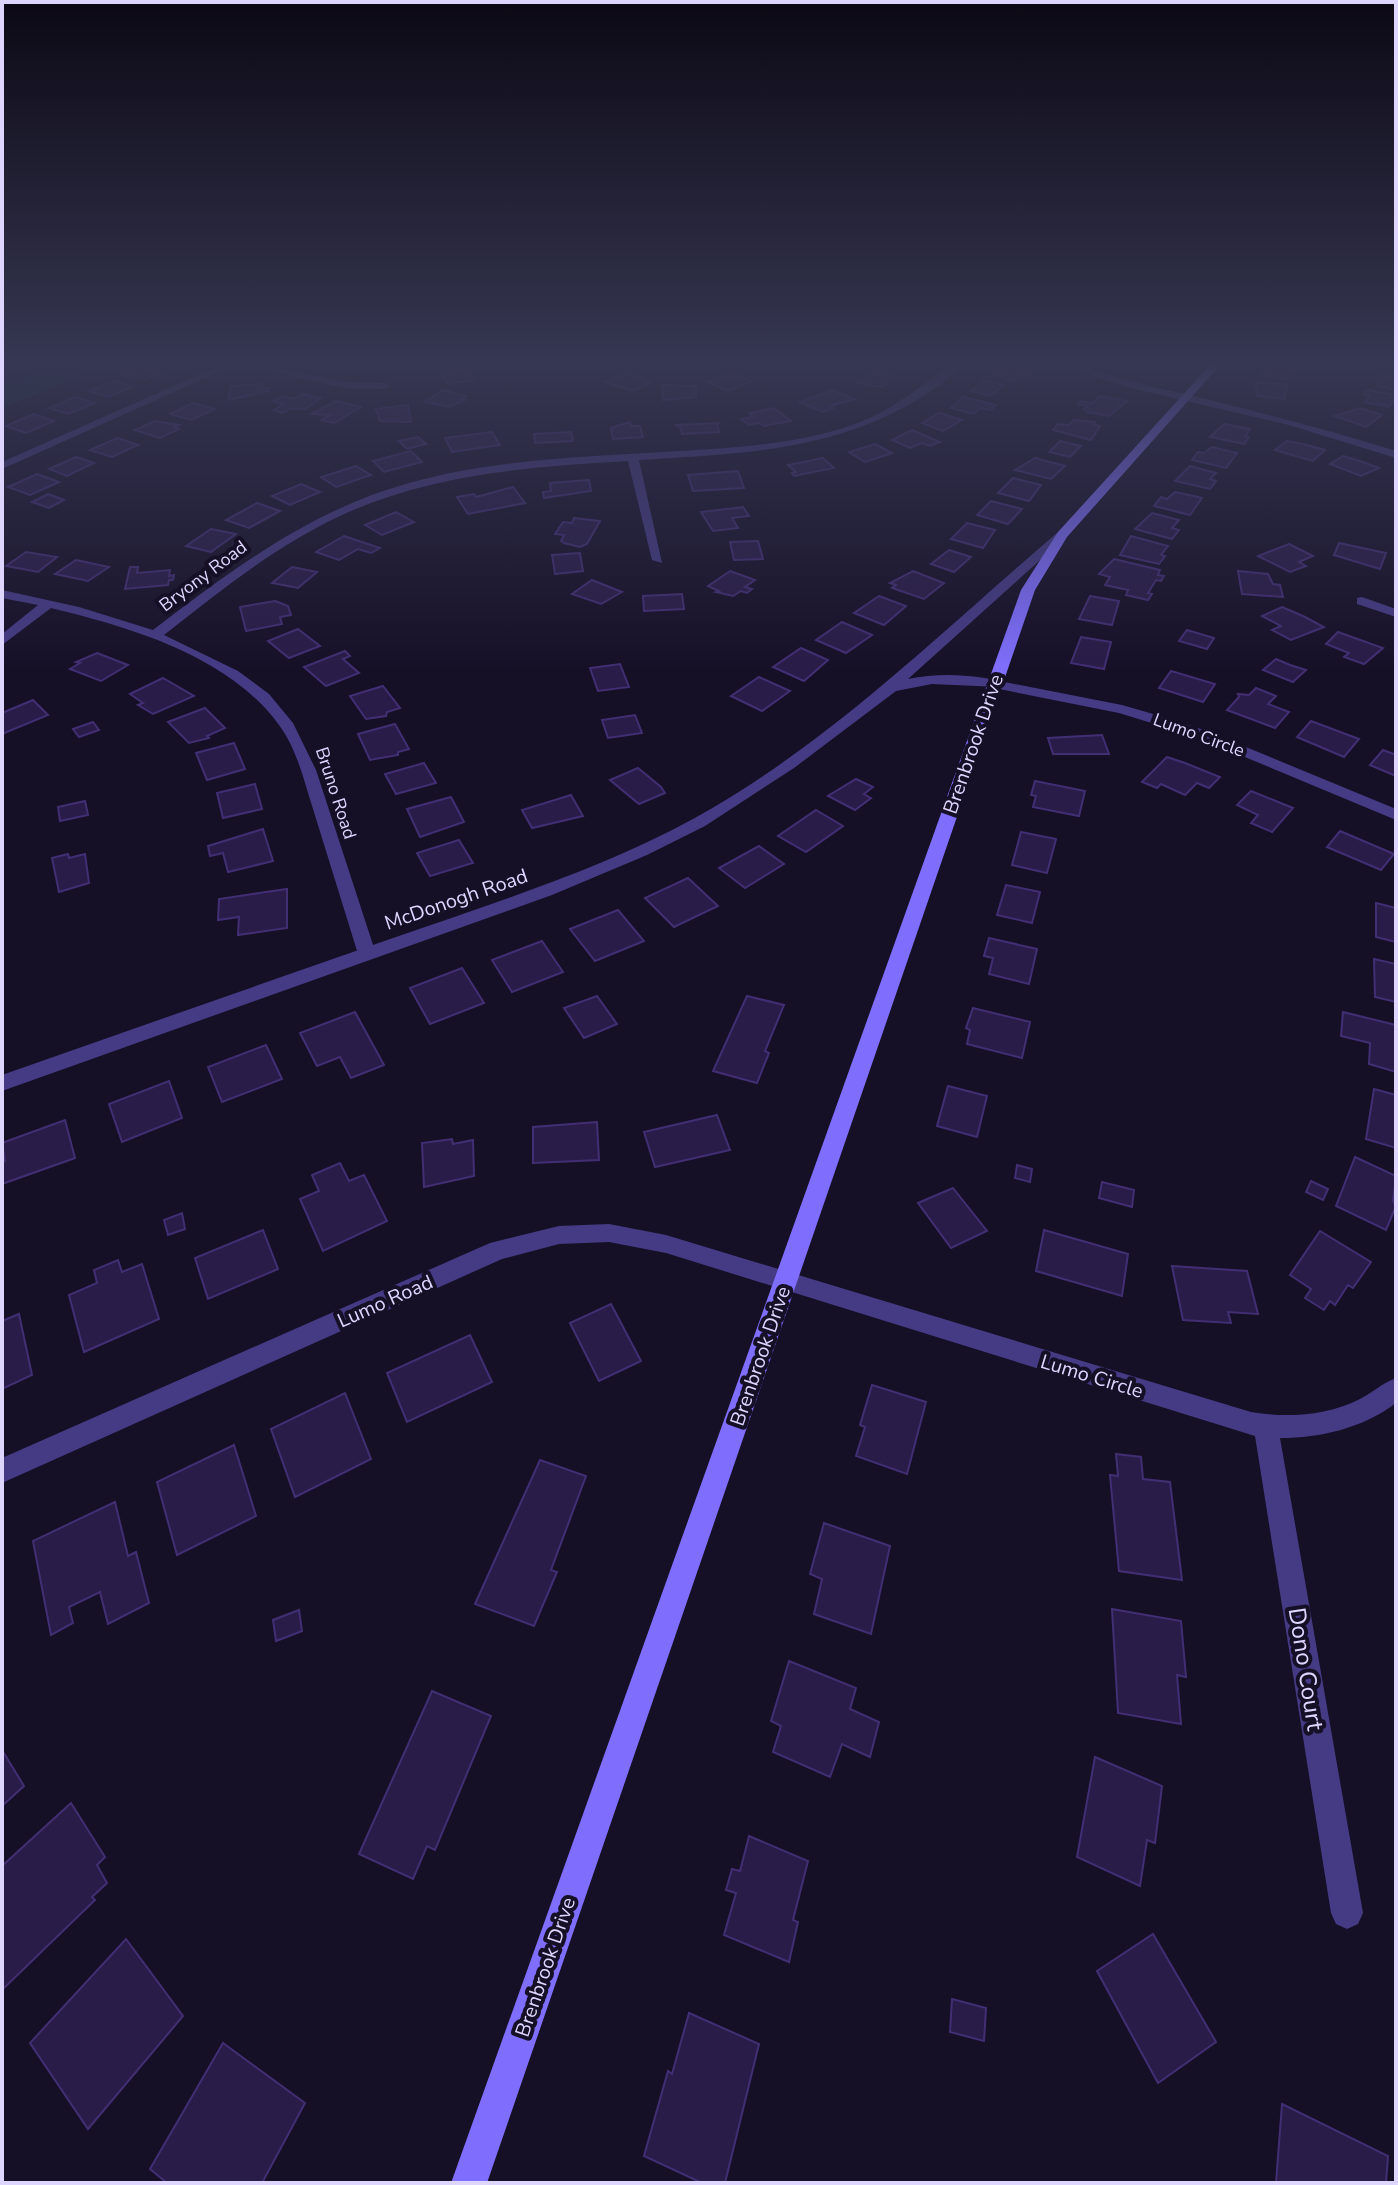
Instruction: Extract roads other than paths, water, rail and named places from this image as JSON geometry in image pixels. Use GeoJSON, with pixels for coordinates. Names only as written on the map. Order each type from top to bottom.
{"type":"FeatureCollection","features":[{"type":"Feature","properties":{"kind":"main road","name":"McDonogh Road"},"geometry":{"type":"LineString","coordinates":[[1062,535],[1123,467]]}},
{"type":"Feature","properties":{"kind":"main road","name":"Brenbrook Drive"},"geometry":{"type":"LineString","coordinates":[[469,2183],[994,684],[1028,590],[1062,535]]}},
{"type":"Feature","properties":{"kind":"street","name":"Bryony Road"},"geometry":{"type":"LineString","coordinates":[[154,636],[270,548],[300,529],[379,496],[423,483],[525,467]]}},
{"type":"Feature","properties":{"kind":"street"},"geometry":{"type":"LineString","coordinates":[[635,467],[658,560]]}},
{"type":"Feature","properties":{"kind":"street","name":"McDonogh Road"},"geometry":{"type":"LineString","coordinates":[[2,1083],[546,891],[641,851],[699,822],[789,765],[891,688],[924,654],[1062,535]]}},
{"type":"Feature","properties":{"kind":"street","name":"Bruno Road"},"geometry":{"type":"LineString","coordinates":[[2,594],[48,604],[154,636],[238,676],[265,697],[286,722],[303,753],[367,954]]}},
{"type":"Feature","properties":{"kind":"street"},"geometry":{"type":"LineString","coordinates":[[1362,601],[1396,613]]}},
{"type":"Feature","properties":{"kind":"street"},"geometry":{"type":"LineString","coordinates":[[2,641],[48,604]]}},
{"type":"Feature","properties":{"kind":"street","name":"McDonogh Road"},"geometry":{"type":"LineString","coordinates":[[891,688],[929,678],[994,684]]}},
{"type":"Feature","properties":{"kind":"street","name":"Lumo Circle"},"geometry":{"type":"LineString","coordinates":[[994,684],[1122,709],[1202,734],[1396,815]]}},
{"type":"Feature","properties":{"kind":"street","name":"Lumo Road"},"geometry":{"type":"LineString","coordinates":[[2,1471],[498,1250],[559,1235],[609,1233],[666,1244],[786,1281]]}},
{"type":"Feature","properties":{"kind":"street","name":"Lumo Circle"},"geometry":{"type":"LineString","coordinates":[[786,1281],[1210,1413],[1266,1426],[1332,1423],[1382,1401],[1396,1389]]}},
{"type":"Feature","properties":{"kind":"street","name":"Dono Court"},"geometry":{"type":"LineString","coordinates":[[1266,1426],[1347,1913]]}}]}
